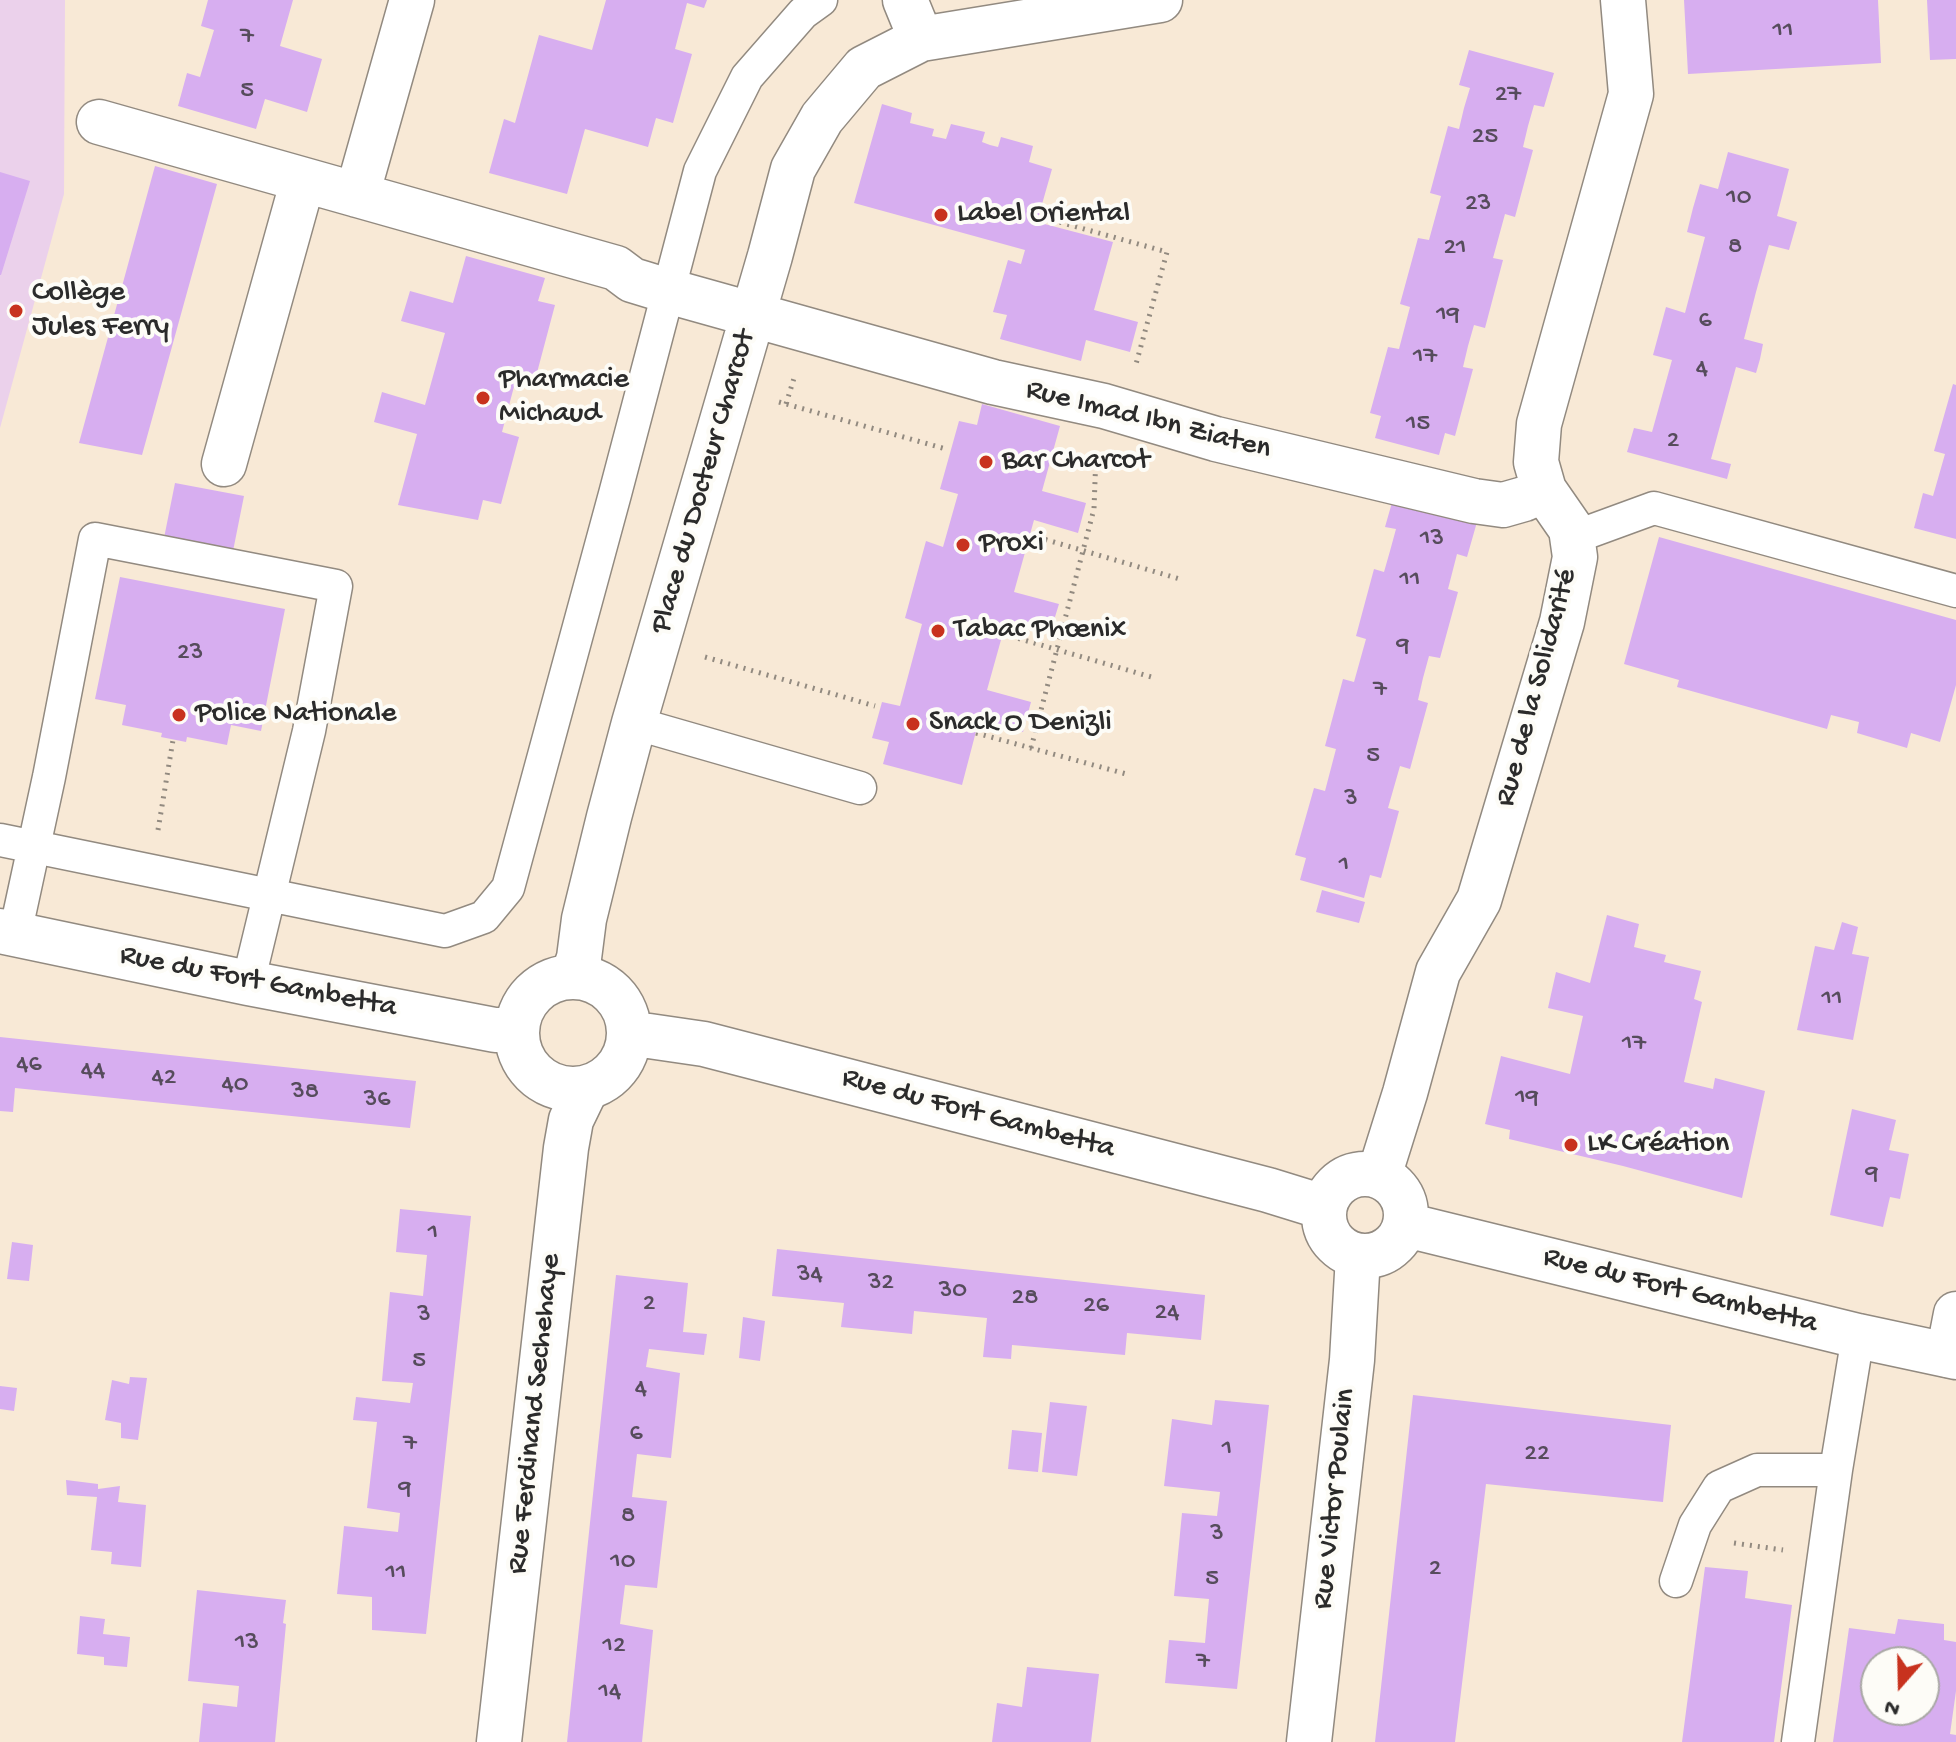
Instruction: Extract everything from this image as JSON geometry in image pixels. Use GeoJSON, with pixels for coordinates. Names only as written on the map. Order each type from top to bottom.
{"type":"FeatureCollection","features":[{"type":"Feature","properties":{"kind":"street"},"geometry":{"type":"LineString","coordinates":[[357,195],[412,0]]}},
{"type":"Feature","properties":{"kind":"street","name":"Place du Docteur Charcot"},"geometry":{"type":"LineString","coordinates":[[573,976],[597,861],[634,723],[754,314],[793,169],[822,118],[864,68],[913,20],[1160,0]]}},
{"type":"Feature","properties":{"kind":"street","name":"Rue de la Solidarité"},"geometry":{"type":"LineString","coordinates":[[1379,1176],[1438,972],[1479,900],[1562,622],[1575,557],[1571,529],[1544,490],[1536,462],[1539,424],[1631,94],[1623,0]]}},
{"type":"Feature","properties":{"kind":"street","name":"Rue Imad Ibn Ziaten"},"geometry":{"type":"LineString","coordinates":[[99,122],[616,268],[632,280],[668,291],[993,382],[1114,409],[1216,439],[1474,501],[1503,505],[1544,490]]}},
{"type":"Feature","properties":{"kind":"street"},"geometry":{"type":"LineString","coordinates":[[224,464],[303,180]]}},
{"type":"Feature","properties":{"kind":"street","name":"Rue du Fort Gambetta"},"geometry":{"type":"LineString","coordinates":[[8,932],[248,983],[495,1030],[517,1030]]}},
{"type":"Feature","properties":{"kind":"street"},"geometry":{"type":"LineString","coordinates":[[573,976],[591,979],[607,988],[620,1001],[628,1017],[630,1035],[627,1053],[617,1069],[603,1082],[586,1089],[568,1090],[537,1076],[526,1063],[519,1047],[517,1030],[520,1014],[529,998],[556,979],[573,976]]}},
{"type":"Feature","properties":{"kind":"street","name":"Rue du Fort Gambetta"},"geometry":{"type":"LineString","coordinates":[[630,1035],[704,1044],[1253,1186],[1323,1207]]}},
{"type":"Feature","properties":{"kind":"street","name":"Rue Ferdinand Sechehaye"},"geometry":{"type":"LineString","coordinates":[[499,1742],[566,1148],[571,1120],[586,1089]]}},
{"type":"Feature","properties":{"kind":"street"},"geometry":{"type":"LineString","coordinates":[[1362,1173],[1379,1176],[1392,1183],[1402,1195],[1406,1225],[1399,1239],[1388,1250],[1374,1256],[1358,1256],[1343,1251],[1330,1239],[1324,1224],[1323,1207],[1331,1190],[1345,1178],[1362,1173]]}},
{"type":"Feature","properties":{"kind":"street","name":"Rue du Fort Gambetta"},"geometry":{"type":"LineString","coordinates":[[1406,1225],[1858,1336],[1953,1342]]}},
{"type":"Feature","properties":{"kind":"street","name":"Rue Victor Poulain"},"geometry":{"type":"LineString","coordinates":[[1309,1742],[1352,1360],[1358,1256]]}},
{"type":"Feature","properties":{"kind":"lane"},"geometry":{"type":"LineString","coordinates":[[0,840],[445,931],[484,917],[508,888],[700,171],[747,77],[803,13],[821,0]]}},
{"type":"Feature","properties":{"kind":"lane"},"geometry":{"type":"LineString","coordinates":[[1572,538],[1654,508],[1956,591]]}},
{"type":"Feature","properties":{"kind":"lane"},"geometry":{"type":"LineString","coordinates":[[8,932],[33,847],[49,777],[95,539],[336,586],[309,731],[248,983]]}},
{"type":"Feature","properties":{"kind":"lane"},"geometry":{"type":"LineString","coordinates":[[634,723],[860,788]]}},
{"type":"Feature","properties":{"kind":"lane"},"geometry":{"type":"LineString","coordinates":[[1798,1742],[1858,1336]]}},
{"type":"Feature","properties":{"kind":"lane"},"geometry":{"type":"LineString","coordinates":[[1676,1581],[1695,1525],[1719,1487],[1757,1470],[1836,1470]]}},
{"type":"Feature","properties":{"kind":"path"},"geometry":{"type":"LineString","coordinates":[[1031,748],[1094,509],[1096,440],[1114,409],[1167,252],[1052,220]]}},
{"type":"Feature","properties":{"kind":"path"},"geometry":{"type":"LineString","coordinates":[[732,389],[946,449]]}},
{"type":"Feature","properties":{"kind":"path"},"geometry":{"type":"LineString","coordinates":[[1030,535],[1180,579]]}},
{"type":"Feature","properties":{"kind":"path"},"geometry":{"type":"LineString","coordinates":[[1003,634],[1155,678]]}},
{"type":"Feature","properties":{"kind":"path"},"geometry":{"type":"LineString","coordinates":[[657,644],[875,706]]}},
{"type":"Feature","properties":{"kind":"path"},"geometry":{"type":"LineString","coordinates":[[976,733],[1130,775]]}},
{"type":"Feature","properties":{"kind":"path"},"geometry":{"type":"LineString","coordinates":[[151,870],[173,740]]}},
{"type":"Feature","properties":{"kind":"path"},"geometry":{"type":"LineString","coordinates":[[1690,1537],[1824,1556]]}},
{"type":"Feature","properties":{"kind":"shaded area","name":"Collège Jules Ferry"},"geometry":{"type":"Polygon","coordinates":[[[0,0],[65,0],[64,194],[0,428],[0,0]]]}},
{"type":"Feature","properties":{"kind":"building"},"geometry":{"type":"Polygon","coordinates":[[[208,0],[293,0],[280,46],[322,59],[307,112],[265,99],[256,129],[178,106],[187,73],[200,77],[214,30],[201,26],[208,0]]]}},
{"type":"Feature","properties":{"kind":"building"},"geometry":{"type":"Polygon","coordinates":[[[606,0],[707,0],[704,8],[687,3],[675,49],[692,54],[673,123],[656,118],[648,147],[585,129],[567,194],[489,173],[504,119],[515,123],[539,35],[592,50],[606,0]]]}},
{"type":"Feature","properties":{"kind":"building"},"geometry":{"type":"Polygon","coordinates":[[[1684,0],[1878,0],[1881,63],[1688,74],[1684,0]]]}},
{"type":"Feature","properties":{"kind":"building"},"geometry":{"type":"Polygon","coordinates":[[[1927,0],[1956,0],[1956,59],[1930,60],[1927,0]]]}},
{"type":"Feature","properties":{"kind":"building"},"geometry":{"type":"Polygon","coordinates":[[[1469,50],[1554,73],[1544,107],[1534,105],[1523,147],[1533,150],[1515,217],[1505,214],[1493,258],[1503,260],[1485,328],[1474,325],[1463,367],[1473,369],[1455,436],[1445,433],[1439,455],[1375,438],[1381,416],[1370,413],[1388,347],[1399,349],[1410,307],[1400,304],[1418,238],[1429,240],[1441,196],[1430,193],[1448,126],[1459,129],[1470,88],[1459,85],[1469,50]]]}},
{"type":"Feature","properties":{"kind":"building"},"geometry":{"type":"Polygon","coordinates":[[[882,104],[912,113],[910,123],[934,129],[932,136],[946,139],[951,124],[985,132],[982,142],[990,145],[998,147],[1001,137],[1033,146],[1029,162],[1052,169],[1037,222],[1113,242],[1094,310],[1138,322],[1130,352],[1086,340],[1081,361],[1000,339],[1007,315],[993,312],[1008,260],[1021,264],[1025,250],[854,203],[882,104]]]}},
{"type":"Feature","properties":{"kind":"building"},"geometry":{"type":"Polygon","coordinates":[[[1728,152],[1789,169],[1777,216],[1797,222],[1789,250],[1769,245],[1756,292],[1744,339],[1763,344],[1760,359],[1756,373],[1736,367],[1711,459],[1731,464],[1727,479],[1627,452],[1634,428],[1652,432],[1672,360],[1653,355],[1666,307],[1685,313],[1705,237],[1687,232],[1693,208],[1700,184],[1718,189],[1728,152]]]}},
{"type":"Feature","properties":{"kind":"building"},"geometry":{"type":"Polygon","coordinates":[[[155,166],[217,184],[142,455],[79,443],[155,166]]]}},
{"type":"Feature","properties":{"kind":"building"},"geometry":{"type":"Polygon","coordinates":[[[0,172],[30,181],[1,275],[0,275],[0,172]]]}},
{"type":"Feature","properties":{"kind":"building"},"geometry":{"type":"Polygon","coordinates":[[[466,256],[545,278],[538,301],[555,305],[534,384],[516,379],[502,432],[519,437],[501,504],[483,500],[478,520],[398,505],[417,434],[374,422],[382,392],[425,405],[445,333],[401,321],[410,291],[453,303],[466,256]]]}},
{"type":"Feature","properties":{"kind":"building"},"geometry":{"type":"Polygon","coordinates":[[[1953,384],[1956,385],[1956,539],[1914,528],[1923,493],[1933,496],[1945,454],[1934,451],[1953,384]]]}},
{"type":"Feature","properties":{"kind":"building"},"geometry":{"type":"Polygon","coordinates":[[[982,404],[1060,426],[1042,491],[1086,503],[1078,533],[1034,520],[1014,592],[1059,604],[1050,633],[1006,622],[987,690],[1031,702],[1023,732],[979,720],[962,785],[883,764],[889,742],[872,738],[882,702],[900,706],[922,624],[905,618],[926,541],[943,547],[958,494],[940,489],[959,421],[977,425],[982,404]]]}},
{"type":"Feature","properties":{"kind":"building"},"geometry":{"type":"Polygon","coordinates":[[[175,483],[244,496],[233,551],[164,538],[175,483]]]}},
{"type":"Feature","properties":{"kind":"building"},"geometry":{"type":"Polygon","coordinates":[[[1395,492],[1479,515],[1467,557],[1457,554],[1448,589],[1458,592],[1440,658],[1429,656],[1423,678],[1418,700],[1428,703],[1410,769],[1400,766],[1388,808],[1399,811],[1381,878],[1370,875],[1364,898],[1300,880],[1306,858],[1295,855],[1314,788],[1325,791],[1336,749],[1325,746],[1343,679],[1354,682],[1366,639],[1356,636],[1374,569],[1384,572],[1396,529],[1385,527],[1395,492]]]}},
{"type":"Feature","properties":{"kind":"building"},"geometry":{"type":"Polygon","coordinates":[[[1659,537],[1956,620],[1956,685],[1940,742],[1911,733],[1907,748],[1857,733],[1859,722],[1831,715],[1827,729],[1677,687],[1679,680],[1624,664],[1659,537]]]}},
{"type":"Feature","properties":{"kind":"building"},"geometry":{"type":"Polygon","coordinates":[[[120,577],[285,609],[261,731],[231,725],[227,745],[187,737],[186,742],[161,737],[162,733],[122,725],[126,705],[95,699],[120,577]]]}},
{"type":"Feature","properties":{"kind":"building"},"geometry":{"type":"Polygon","coordinates":[[[1322,890],[1365,902],[1359,923],[1316,912],[1322,890]]]}},
{"type":"Feature","properties":{"kind":"building"},"geometry":{"type":"Polygon","coordinates":[[[1607,915],[1639,924],[1634,947],[1666,955],[1664,962],[1701,971],[1694,999],[1702,1002],[1684,1082],[1713,1089],[1715,1078],[1765,1091],[1742,1198],[1509,1139],[1510,1130],[1485,1124],[1501,1056],[1570,1074],[1583,1016],[1548,1008],[1556,972],[1590,983],[1607,915]]]}},
{"type":"Feature","properties":{"kind":"building"},"geometry":{"type":"Polygon","coordinates":[[[1842,922],[1858,927],[1852,954],[1869,957],[1853,1040],[1797,1030],[1815,946],[1834,950],[1842,922]]]}},
{"type":"Feature","properties":{"kind":"building"},"geometry":{"type":"Polygon","coordinates":[[[0,1037],[416,1081],[410,1128],[15,1088],[13,1112],[0,1111],[0,1037]]]}},
{"type":"Feature","properties":{"kind":"building"},"geometry":{"type":"Polygon","coordinates":[[[1852,1109],[1896,1120],[1889,1150],[1909,1154],[1900,1199],[1890,1197],[1883,1227],[1830,1215],[1852,1109]]]}},
{"type":"Feature","properties":{"kind":"building"},"geometry":{"type":"Polygon","coordinates":[[[400,1209],[471,1216],[426,1634],[372,1630],[372,1597],[337,1594],[344,1526],[398,1532],[400,1513],[367,1508],[377,1422],[353,1420],[356,1397],[410,1403],[413,1383],[382,1381],[390,1292],[423,1296],[427,1255],[396,1252],[400,1209]]]}},
{"type":"Feature","properties":{"kind":"building"},"geometry":{"type":"Polygon","coordinates":[[[12,1242],[33,1245],[29,1281],[7,1279],[12,1242]]]}},
{"type":"Feature","properties":{"kind":"building"},"geometry":{"type":"Polygon","coordinates":[[[777,1249],[1205,1295],[1201,1340],[1127,1333],[1125,1355],[1012,1345],[1011,1359],[983,1357],[987,1318],[914,1311],[912,1334],[841,1327],[844,1303],[772,1296],[777,1249]]]}},
{"type":"Feature","properties":{"kind":"building"},"geometry":{"type":"Polygon","coordinates":[[[616,1275],[688,1283],[683,1332],[707,1334],[704,1355],[649,1349],[646,1367],[680,1373],[671,1458],[637,1454],[632,1497],[667,1501],[657,1588],[625,1585],[620,1624],[653,1630],[642,1742],[567,1742],[616,1275]]]}},
{"type":"Feature","properties":{"kind":"building"},"geometry":{"type":"Polygon","coordinates":[[[743,1317],[765,1321],[760,1361],[739,1358],[743,1317]]]}},
{"type":"Feature","properties":{"kind":"building"},"geometry":{"type":"Polygon","coordinates":[[[130,1377],[147,1378],[138,1440],[121,1438],[121,1423],[105,1420],[112,1380],[129,1384],[130,1377]]]}},
{"type":"Feature","properties":{"kind":"building"},"geometry":{"type":"Polygon","coordinates":[[[0,1386],[17,1388],[14,1411],[0,1409],[0,1386]]]}},
{"type":"Feature","properties":{"kind":"building"},"geometry":{"type":"Polygon","coordinates":[[[1413,1395],[1671,1425],[1663,1502],[1486,1484],[1455,1742],[1375,1742],[1413,1395]]]}},
{"type":"Feature","properties":{"kind":"building"},"geometry":{"type":"Polygon","coordinates":[[[1215,1400],[1269,1405],[1237,1689],[1165,1683],[1169,1640],[1205,1643],[1209,1599],[1174,1596],[1182,1513],[1217,1516],[1220,1492],[1164,1486],[1172,1419],[1212,1425],[1215,1400]]]}},
{"type":"Feature","properties":{"kind":"building"},"geometry":{"type":"Polygon","coordinates":[[[1050,1402],[1087,1406],[1077,1476],[1042,1472],[1050,1402]]]}},
{"type":"Feature","properties":{"kind":"building"},"geometry":{"type":"Polygon","coordinates":[[[1012,1430],[1042,1433],[1038,1472],[1008,1469],[1012,1430]]]}},
{"type":"Feature","properties":{"kind":"building"},"geometry":{"type":"Polygon","coordinates":[[[66,1480],[98,1484],[98,1489],[120,1486],[118,1502],[146,1505],[141,1567],[111,1564],[112,1552],[91,1550],[97,1497],[67,1495],[66,1480]]]}},
{"type":"Feature","properties":{"kind":"building"},"geometry":{"type":"Polygon","coordinates":[[[1705,1567],[1748,1571],[1745,1598],[1792,1605],[1774,1742],[1682,1742],[1705,1567]]]}},
{"type":"Feature","properties":{"kind":"building"},"geometry":{"type":"Polygon","coordinates":[[[197,1590],[286,1600],[275,1742],[199,1742],[203,1703],[237,1707],[239,1686],[188,1681],[197,1590]]]}},
{"type":"Feature","properties":{"kind":"building"},"geometry":{"type":"Polygon","coordinates":[[[80,1616],[105,1619],[103,1634],[130,1637],[127,1667],[104,1665],[104,1657],[77,1654],[80,1616]]]}},
{"type":"Feature","properties":{"kind":"building"},"geometry":{"type":"Polygon","coordinates":[[[1898,1619],[1944,1624],[1944,1640],[1956,1642],[1956,1691],[1950,1734],[1956,1735],[1956,1742],[1833,1742],[1849,1628],[1895,1634],[1898,1619]]]}},
{"type":"Feature","properties":{"kind":"building"},"geometry":{"type":"Polygon","coordinates":[[[1027,1667],[1099,1674],[1091,1742],[992,1742],[997,1703],[1022,1707],[1027,1667]]]}},
{"type":"Feature","properties":{"kind":"place","name":"Label Oriental"},"geometry":{"type":"Point","coordinates":[941,215]}},
{"type":"Feature","properties":{"kind":"place","name":"Collège Jules Ferry"},"geometry":{"type":"Point","coordinates":[16,311]}},
{"type":"Feature","properties":{"kind":"place","name":"Pharmacie Michaud"},"geometry":{"type":"Point","coordinates":[483,398]}},
{"type":"Feature","properties":{"kind":"place","name":"Bar Charcot"},"geometry":{"type":"Point","coordinates":[986,462]}},
{"type":"Feature","properties":{"kind":"place","name":"Proxi"},"geometry":{"type":"Point","coordinates":[963,545]}},
{"type":"Feature","properties":{"kind":"place","name":"Tabac Phœnix"},"geometry":{"type":"Point","coordinates":[938,631]}},
{"type":"Feature","properties":{"kind":"place","name":"Police Nationale"},"geometry":{"type":"Point","coordinates":[179,715]}},
{"type":"Feature","properties":{"kind":"place","name":"Snack O Denizli"},"geometry":{"type":"Point","coordinates":[913,724]}},
{"type":"Feature","properties":{"kind":"place","name":"LK Création"},"geometry":{"type":"Point","coordinates":[1571,1145]}}]}
